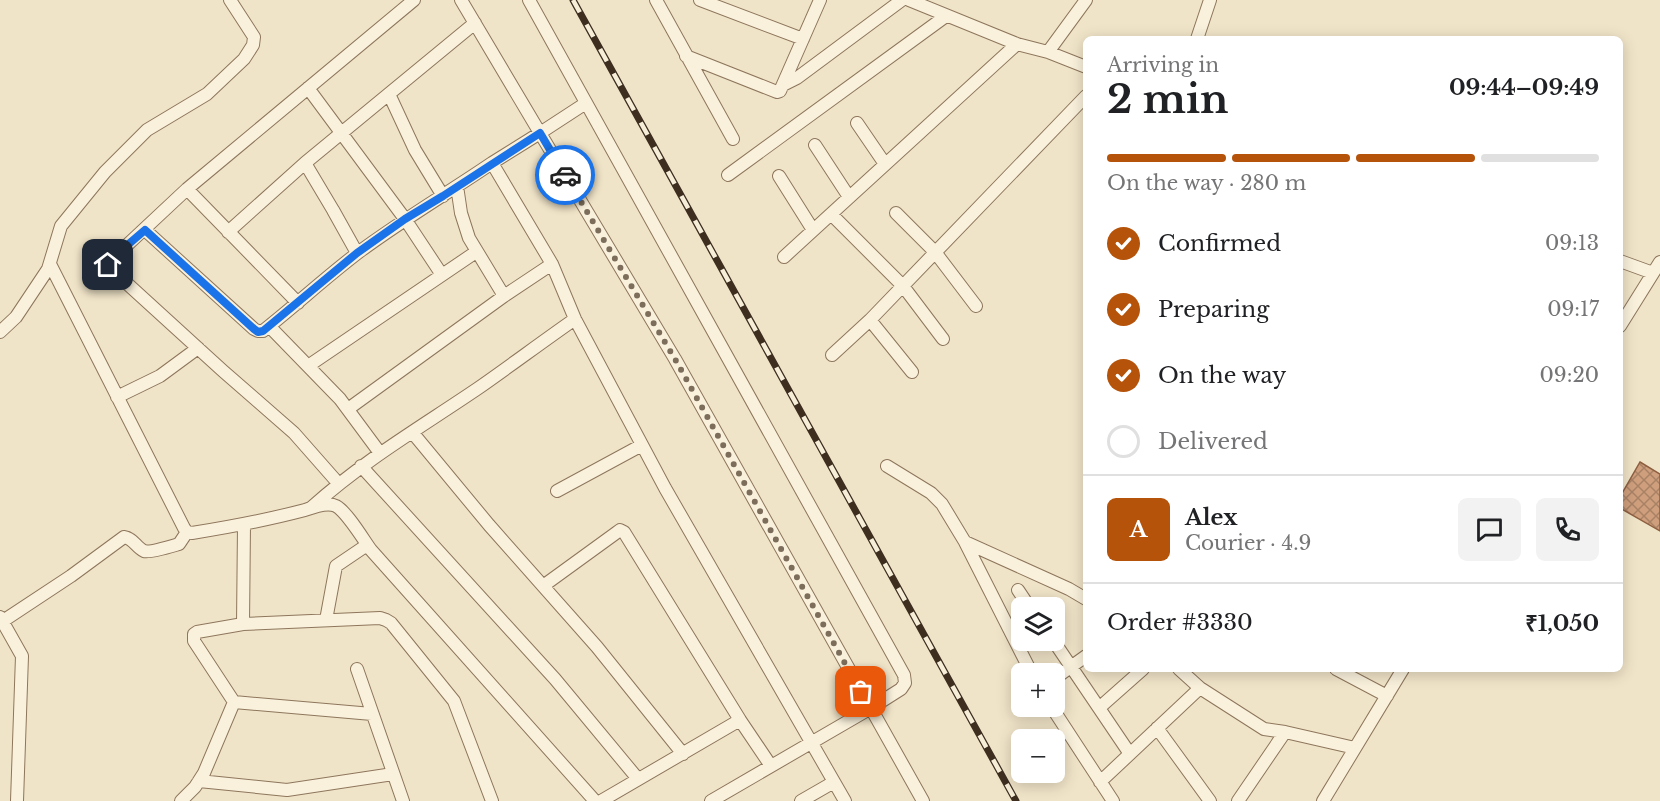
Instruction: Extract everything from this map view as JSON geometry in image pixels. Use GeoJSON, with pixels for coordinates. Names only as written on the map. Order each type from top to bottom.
{"type":"FeatureCollection","features":[{"type":"Feature","properties":{"kind":"street"},"geometry":{"type":"LineString","coordinates":[[0,332],[16,317],[50,264],[61,226],[105,172],[147,130],[211,91],[244,59],[253,45],[254,37],[230,0]]}},
{"type":"Feature","properties":{"kind":"street"},"geometry":{"type":"LineString","coordinates":[[338,483],[294,433],[108,265],[110,260],[187,189],[414,0]]}},
{"type":"Feature","properties":{"kind":"street"},"geometry":{"type":"LineString","coordinates":[[461,0],[675,359],[923,801]]}},
{"type":"Feature","properties":{"kind":"street"},"geometry":{"type":"LineString","coordinates":[[529,0],[904,675],[905,682],[901,688],[871,708],[711,801]]}},
{"type":"Feature","properties":{"kind":"street"},"geometry":{"type":"LineString","coordinates":[[656,0],[733,139]]}},
{"type":"Feature","properties":{"kind":"street"},"geometry":{"type":"LineString","coordinates":[[700,0],[803,39]]}},
{"type":"Feature","properties":{"kind":"street"},"geometry":{"type":"LineString","coordinates":[[686,56],[777,92],[780,91],[820,0]]}},
{"type":"Feature","properties":{"kind":"street"},"geometry":{"type":"LineString","coordinates":[[783,84],[797,78],[902,0]]}},
{"type":"Feature","properties":{"kind":"street"},"geometry":{"type":"LineString","coordinates":[[909,0],[1017,44],[1048,52],[1083,66]]}},
{"type":"Feature","properties":{"kind":"street"},"geometry":{"type":"LineString","coordinates":[[1048,52],[1086,0]]}},
{"type":"Feature","properties":{"kind":"street"},"geometry":{"type":"LineString","coordinates":[[1198,36],[1210,0]]}},
{"type":"Feature","properties":{"kind":"street"},"geometry":{"type":"LineString","coordinates":[[728,175],[946,16]]}},
{"type":"Feature","properties":{"kind":"street"},"geometry":{"type":"LineString","coordinates":[[228,232],[305,163],[475,23]]}},
{"type":"Feature","properties":{"kind":"street"},"geometry":{"type":"LineString","coordinates":[[784,256],[1017,44]]}},
{"type":"Feature","properties":{"kind":"street"},"geometry":{"type":"LineString","coordinates":[[308,88],[405,219],[442,275]]}},
{"type":"Feature","properties":{"kind":"street"},"geometry":{"type":"LineString","coordinates":[[389,94],[415,150],[443,196]]}},
{"type":"Feature","properties":{"kind":"street"},"geometry":{"type":"LineString","coordinates":[[832,355],[870,320],[1083,99]]}},
{"type":"Feature","properties":{"kind":"street"},"geometry":{"type":"LineString","coordinates":[[145,230],[254,329],[258,332],[263,331],[357,253],[405,219],[586,103]]}},
{"type":"Feature","properties":{"kind":"street"},"geometry":{"type":"LineString","coordinates":[[857,123],[885,164]]}},
{"type":"Feature","properties":{"kind":"street"},"geometry":{"type":"LineString","coordinates":[[815,145],[849,197]]}},
{"type":"Feature","properties":{"kind":"street"},"geometry":{"type":"LineString","coordinates":[[305,163],[357,253]]}},
{"type":"Feature","properties":{"kind":"street"},"geometry":{"type":"LineString","coordinates":[[492,163],[552,264],[575,319],[665,488],[845,801]]}},
{"type":"Feature","properties":{"kind":"street"},"geometry":{"type":"LineString","coordinates":[[779,176],[813,230]]}},
{"type":"Feature","properties":{"kind":"street"},"geometry":{"type":"LineString","coordinates":[[457,186],[462,217],[469,238],[504,296]]}},
{"type":"Feature","properties":{"kind":"street"},"geometry":{"type":"LineString","coordinates":[[187,189],[298,303]]}},
{"type":"Feature","properties":{"kind":"street"},"geometry":{"type":"LineString","coordinates":[[896,213],[935,252],[976,306]]}},
{"type":"Feature","properties":{"kind":"street"},"geometry":{"type":"LineString","coordinates":[[831,214],[903,286],[943,339]]}},
{"type":"Feature","properties":{"kind":"street"},"geometry":{"type":"LineString","coordinates":[[308,366],[476,252]]}},
{"type":"Feature","properties":{"kind":"street"},"geometry":{"type":"LineString","coordinates":[[1623,262],[1653,273]]}},
{"type":"Feature","properties":{"kind":"street"},"geometry":{"type":"LineString","coordinates":[[1623,321],[1660,262]]}},
{"type":"Feature","properties":{"kind":"street"},"geometry":{"type":"LineString","coordinates":[[50,264],[188,532],[244,525],[311,508],[336,506],[494,690],[595,801]]}},
{"type":"Feature","properties":{"kind":"street"},"geometry":{"type":"LineString","coordinates":[[348,409],[552,264]]}},
{"type":"Feature","properties":{"kind":"street"},"geometry":{"type":"LineString","coordinates":[[311,508],[361,466],[575,319]]}},
{"type":"Feature","properties":{"kind":"street"},"geometry":{"type":"LineString","coordinates":[[870,320],[912,372]]}},
{"type":"Feature","properties":{"kind":"street"},"geometry":{"type":"LineString","coordinates":[[269,326],[348,409],[380,453]]}},
{"type":"Feature","properties":{"kind":"street"},"geometry":{"type":"LineString","coordinates":[[117,397],[160,376],[198,348]]}},
{"type":"Feature","properties":{"kind":"street"},"geometry":{"type":"LineString","coordinates":[[412,432],[489,525],[597,646],[682,754]]}},
{"type":"Feature","properties":{"kind":"street"},"geometry":{"type":"LineString","coordinates":[[557,491],[642,445]]}},
{"type":"Feature","properties":{"kind":"street"},"geometry":{"type":"LineString","coordinates":[[361,466],[555,679],[638,779]]}},
{"type":"Feature","properties":{"kind":"street"},"geometry":{"type":"LineString","coordinates":[[887,466],[937,498],[942,504],[965,542],[1026,663]]}},
{"type":"Feature","properties":{"kind":"street"},"geometry":{"type":"LineString","coordinates":[[243,624],[244,525]]}},
{"type":"Feature","properties":{"kind":"street"},"geometry":{"type":"LineString","coordinates":[[543,585],[620,530],[624,532],[771,766]]}},
{"type":"Feature","properties":{"kind":"street"},"geometry":{"type":"LineString","coordinates":[[17,801],[22,656],[1,620],[71,576],[124,537],[129,537],[142,549],[148,551],[179,544],[188,532]]}},
{"type":"Feature","properties":{"kind":"street"},"geometry":{"type":"LineString","coordinates":[[965,542],[1083,596]]}},
{"type":"Feature","properties":{"kind":"street"},"geometry":{"type":"LineString","coordinates":[[326,620],[336,566],[367,544]]}},
{"type":"Feature","properties":{"kind":"street"},"geometry":{"type":"LineString","coordinates":[[1018,590],[1023,597]]}},
{"type":"Feature","properties":{"kind":"street"},"geometry":{"type":"LineString","coordinates":[[234,702],[192,638],[197,632],[243,624],[380,618],[391,623],[454,701],[492,801]]}},
{"type":"Feature","properties":{"kind":"street"},"geometry":{"type":"LineString","coordinates":[[1060,651],[1130,754]]}},
{"type":"Feature","properties":{"kind":"street"},"geometry":{"type":"LineString","coordinates":[[1065,671],[1083,658]]}},
{"type":"Feature","properties":{"kind":"street"},"geometry":{"type":"LineString","coordinates":[[357,669],[403,801]]}},
{"type":"Feature","properties":{"kind":"street"},"geometry":{"type":"LineString","coordinates":[[1099,708],[1140,672]]}},
{"type":"Feature","properties":{"kind":"street"},"geometry":{"type":"LineString","coordinates":[[1182,672],[1200,688],[1264,729],[1355,748]]}},
{"type":"Feature","properties":{"kind":"street"},"geometry":{"type":"LineString","coordinates":[[1342,672],[1387,696]]}},
{"type":"Feature","properties":{"kind":"street"},"geometry":{"type":"LineString","coordinates":[[1323,801],[1401,672]]}},
{"type":"Feature","properties":{"kind":"street"},"geometry":{"type":"LineString","coordinates":[[1100,782],[1200,688]]}},
{"type":"Feature","properties":{"kind":"street"},"geometry":{"type":"LineString","coordinates":[[234,702],[372,714]]}},
{"type":"Feature","properties":{"kind":"street"},"geometry":{"type":"LineString","coordinates":[[181,801],[199,781],[234,702]]}},
{"type":"Feature","properties":{"kind":"street"},"geometry":{"type":"LineString","coordinates":[[1058,717],[1113,801]]}},
{"type":"Feature","properties":{"kind":"street"},"geometry":{"type":"LineString","coordinates":[[601,801],[740,720]]}},
{"type":"Feature","properties":{"kind":"street"},"geometry":{"type":"LineString","coordinates":[[1157,728],[1210,801]]}},
{"type":"Feature","properties":{"kind":"street"},"geometry":{"type":"LineString","coordinates":[[1238,801],[1285,732]]}},
{"type":"Feature","properties":{"kind":"street"},"geometry":{"type":"LineString","coordinates":[[199,781],[286,790],[393,774]]}},
{"type":"Feature","properties":{"kind":"street"},"geometry":{"type":"LineString","coordinates":[[801,801],[834,782]]}},
{"type":"Feature","properties":{"kind":"building"},"geometry":{"type":"Polygon","coordinates":[[[1640,462],[1660,474],[1660,531],[1623,510],[1623,492],[1640,462]]]}},
{"type":"Feature","properties":{"kind":"railway"},"geometry":{"type":"LineString","coordinates":[[573,0],[1016,801]]}},
{"type":"Feature","properties":{"kind":"way so far"},"geometry":{"type":"LineString","coordinates":[[565,175],[675,359],[861,692]]}},
{"type":"Feature","properties":{"kind":"route"},"geometry":{"type":"LineString","coordinates":[[108,265],[110,260],[145,230],[258,332],[263,331],[357,253],[405,219],[540,133],[565,175]]}}]}
